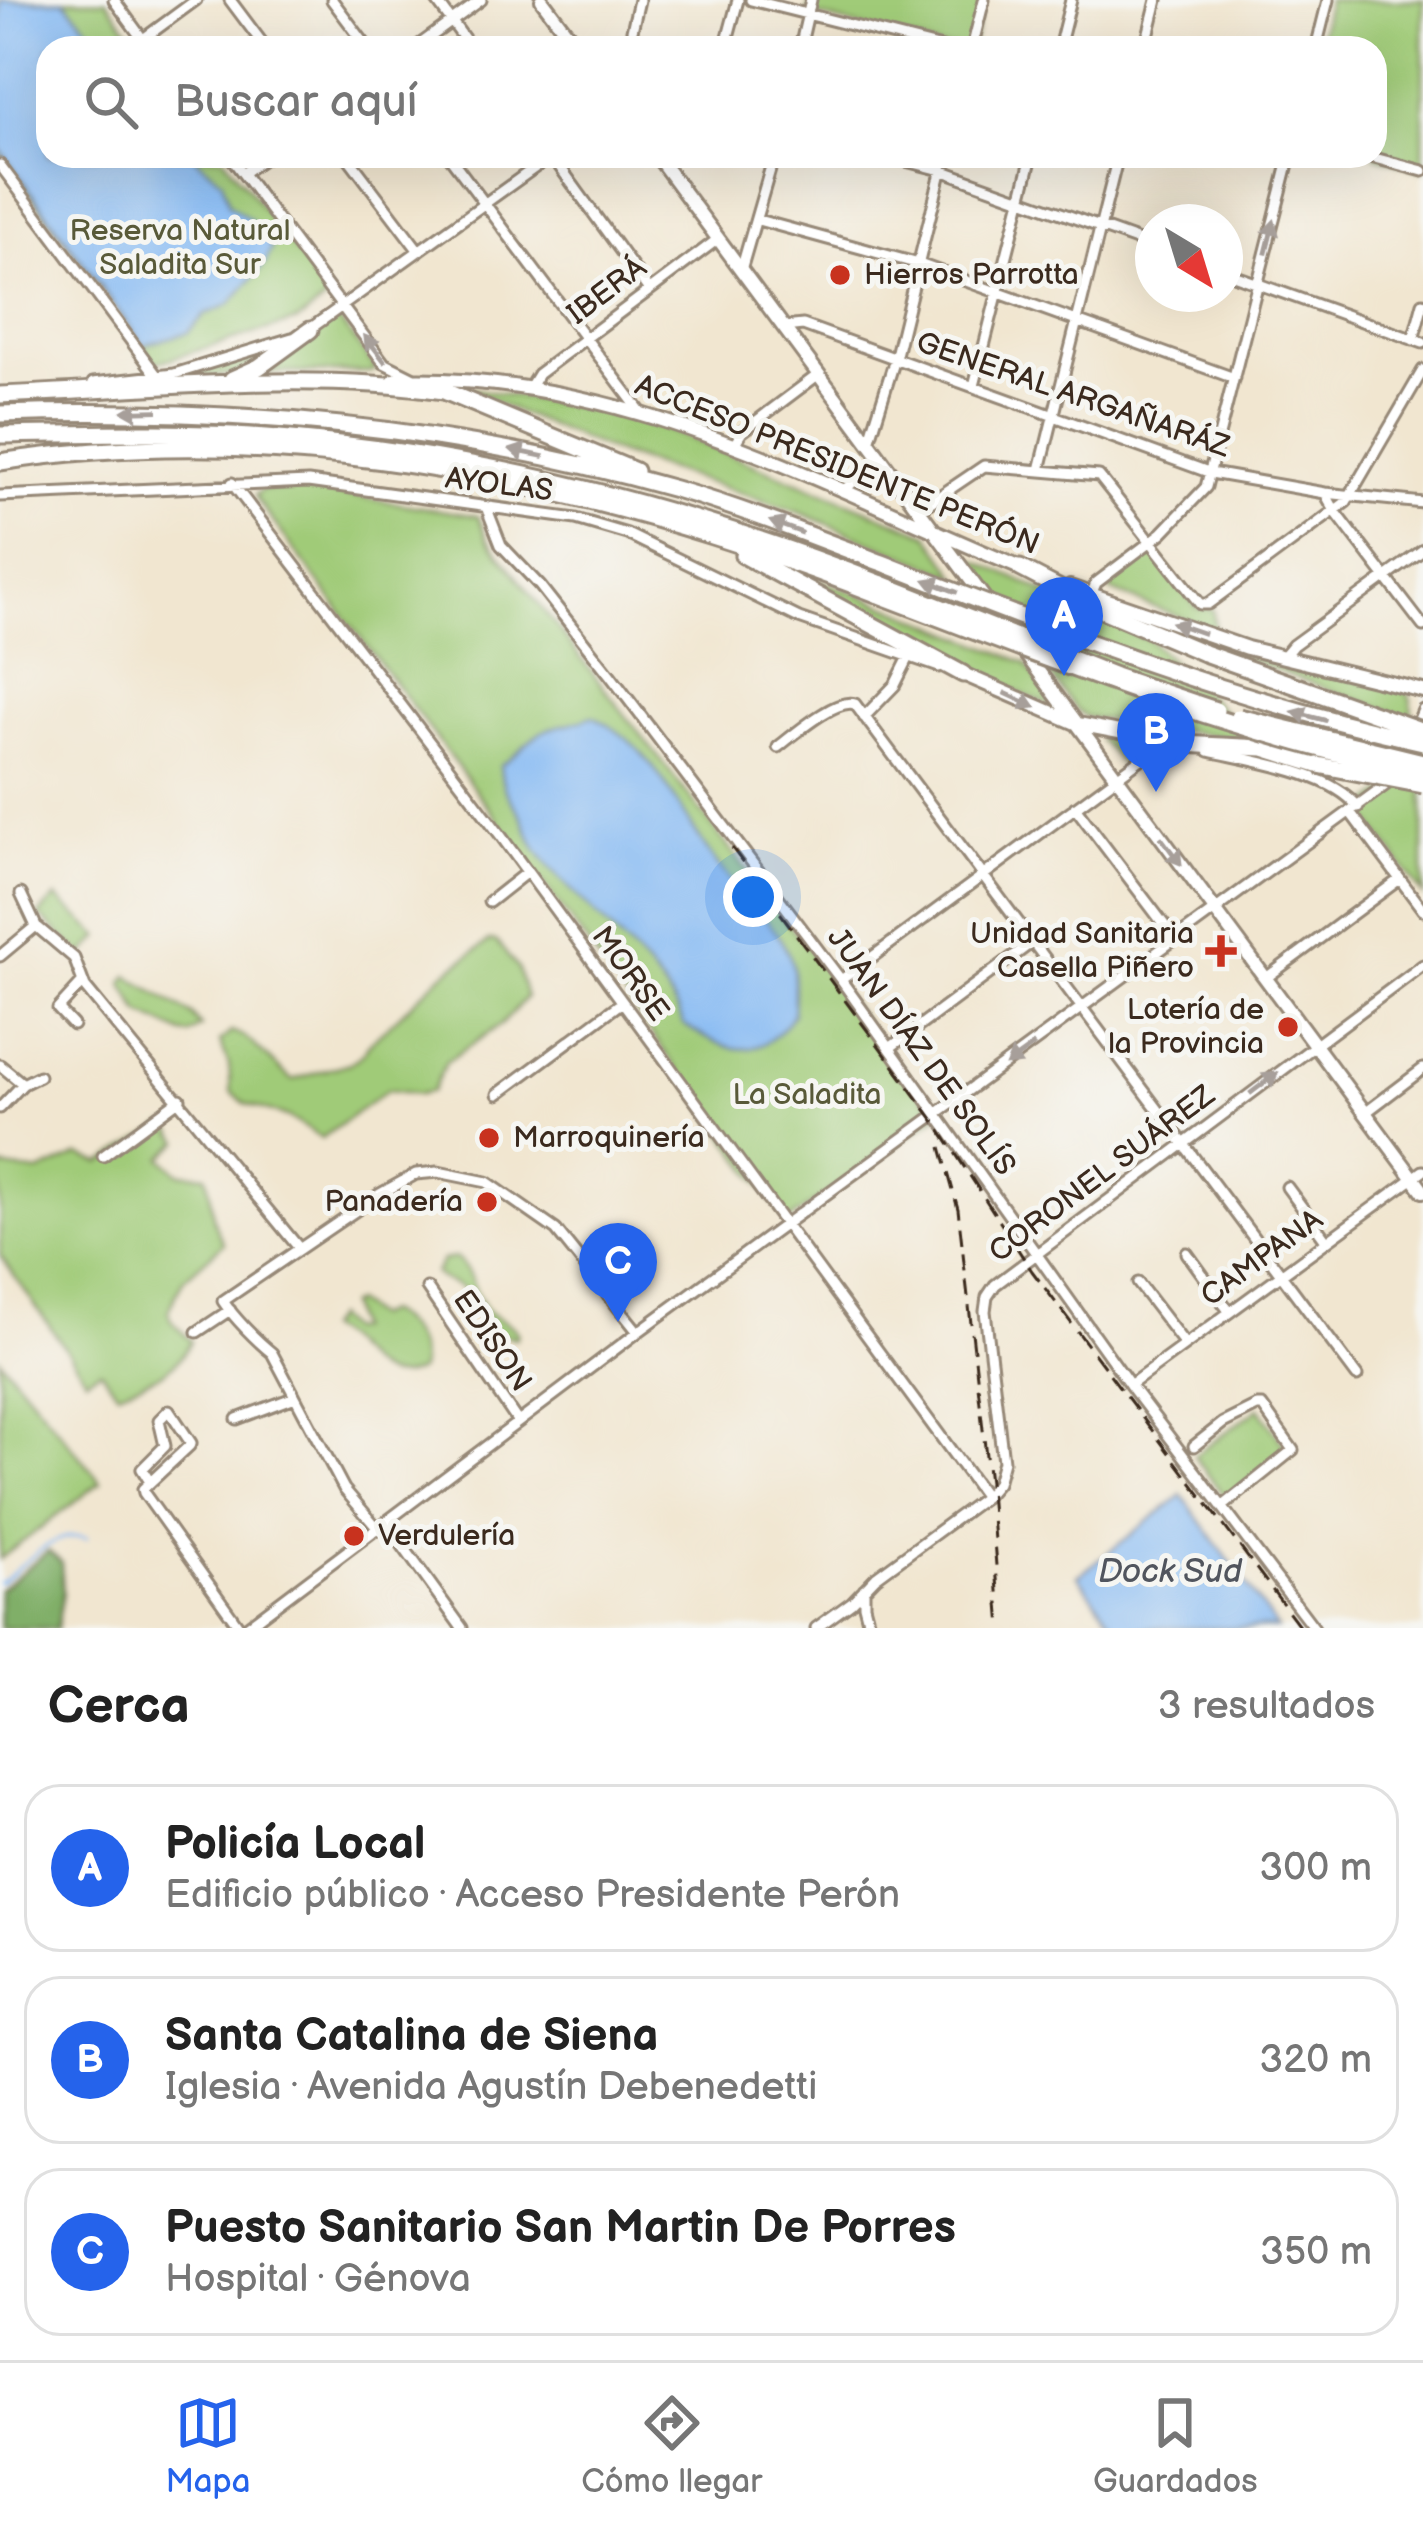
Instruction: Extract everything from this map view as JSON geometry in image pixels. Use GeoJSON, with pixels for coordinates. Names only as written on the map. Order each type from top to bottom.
{"type":"FeatureCollection","features":[{"type":"Feature","properties":{"kind":"highway"},"geometry":{"type":"LineString","coordinates":[[217,385],[250,373],[310,330]]}},
{"type":"Feature","properties":{"kind":"highway"},"geometry":{"type":"LineString","coordinates":[[351,382],[444,391],[682,491],[1111,653],[1351,727],[1423,742]]}},
{"type":"Feature","properties":{"kind":"highway","name":"ACCESO PRESIDENTE PERÓN"},"geometry":{"type":"LineString","coordinates":[[0,392],[351,382]]}},
{"type":"Feature","properties":{"kind":"highway"},"geometry":{"type":"LineString","coordinates":[[0,414],[159,411],[361,424],[490,445],[682,491]]}},
{"type":"Feature","properties":{"kind":"highway"},"geometry":{"type":"LineString","coordinates":[[0,435],[243,435],[433,457],[594,490],[761,539],[1151,700],[1294,743],[1423,773]]}},
{"type":"Feature","properties":{"kind":"highway"},"geometry":{"type":"LineString","coordinates":[[0,462],[128,449],[309,454],[487,478],[669,523],[881,589],[1180,698],[1300,734],[1423,762]]}},
{"type":"Feature","properties":{"kind":"highway"},"geometry":{"type":"LineString","coordinates":[[669,523],[749,558],[963,674]]}},
{"type":"Feature","properties":{"kind":"highway"},"geometry":{"type":"LineString","coordinates":[[1020,568],[1095,608],[1204,652],[1420,727]]}},
{"type":"Feature","properties":{"kind":"highway"},"geometry":{"type":"LineString","coordinates":[[1181,744],[1264,748],[1318,765],[1423,785]]}},
{"type":"Feature","properties":{"kind":"main road"},"geometry":{"type":"LineString","coordinates":[[542,0],[569,36]]}},
{"type":"Feature","properties":{"kind":"main road"},"geometry":{"type":"LineString","coordinates":[[666,168],[1365,1112],[1418,1175],[1423,1191]]}},
{"type":"Feature","properties":{"kind":"main road","name":"ACCESO PRESIDENTE PERÓN"},"geometry":{"type":"LineString","coordinates":[[351,382],[417,379],[530,387],[640,411],[734,445],[1091,595],[1283,657],[1423,692]]}},
{"type":"Feature","properties":{"kind":"main road"},"geometry":{"type":"LineString","coordinates":[[963,674],[1078,724],[1181,744]]}},
{"type":"Feature","properties":{"kind":"street"},"geometry":{"type":"LineString","coordinates":[[114,0],[140,36]]}},
{"type":"Feature","properties":{"kind":"street"},"geometry":{"type":"LineString","coordinates":[[155,36],[196,0]]}},
{"type":"Feature","properties":{"kind":"street"},"geometry":{"type":"LineString","coordinates":[[230,0],[257,36]]}},
{"type":"Feature","properties":{"kind":"street"},"geometry":{"type":"LineString","coordinates":[[332,0],[359,36]]}},
{"type":"Feature","properties":{"kind":"street"},"geometry":{"type":"LineString","coordinates":[[436,0],[463,36]]}},
{"type":"Feature","properties":{"kind":"street"},"geometry":{"type":"LineString","coordinates":[[431,36],[481,0]]}},
{"type":"Feature","properties":{"kind":"street"},"geometry":{"type":"LineString","coordinates":[[631,36],[640,0]]}},
{"type":"Feature","properties":{"kind":"street"},"geometry":{"type":"LineString","coordinates":[[728,36],[738,0]]}},
{"type":"Feature","properties":{"kind":"street"},"geometry":{"type":"LineString","coordinates":[[751,0],[894,36]]}},
{"type":"Feature","properties":{"kind":"street"},"geometry":{"type":"LineString","coordinates":[[802,36],[811,0]]}},
{"type":"Feature","properties":{"kind":"street"},"geometry":{"type":"LineString","coordinates":[[975,36],[984,0]]}},
{"type":"Feature","properties":{"kind":"street"},"geometry":{"type":"LineString","coordinates":[[1062,36],[1071,0]]}},
{"type":"Feature","properties":{"kind":"street"},"geometry":{"type":"LineString","coordinates":[[1147,36],[1156,0]]}},
{"type":"Feature","properties":{"kind":"street"},"geometry":{"type":"LineString","coordinates":[[1319,36],[1328,0]]}},
{"type":"Feature","properties":{"kind":"street"},"geometry":{"type":"LineString","coordinates":[[1387,161],[1423,171]]}},
{"type":"Feature","properties":{"kind":"street"},"geometry":{"type":"LineString","coordinates":[[0,165],[158,377]]}},
{"type":"Feature","properties":{"kind":"street"},"geometry":{"type":"LineString","coordinates":[[240,168],[384,363],[417,379]]}},
{"type":"Feature","properties":{"kind":"street"},"geometry":{"type":"LineString","coordinates":[[244,173],[251,168]]}},
{"type":"Feature","properties":{"kind":"street"},"geometry":{"type":"LineString","coordinates":[[356,168],[418,251]]}},
{"type":"Feature","properties":{"kind":"street"},"geometry":{"type":"LineString","coordinates":[[458,168],[640,411]]}},
{"type":"Feature","properties":{"kind":"street"},"geometry":{"type":"LineString","coordinates":[[0,392],[158,377],[310,330],[535,168]]}},
{"type":"Feature","properties":{"kind":"street"},"geometry":{"type":"LineString","coordinates":[[561,168],[649,290]]}},
{"type":"Feature","properties":{"kind":"street"},"geometry":{"type":"LineString","coordinates":[[741,270],[772,168]]}},
{"type":"Feature","properties":{"kind":"street"},"geometry":{"type":"LineString","coordinates":[[933,168],[1135,239]]}},
{"type":"Feature","properties":{"kind":"street"},"geometry":{"type":"LineString","coordinates":[[974,386],[1029,168]]}},
{"type":"Feature","properties":{"kind":"street"},"geometry":{"type":"LineString","coordinates":[[1040,470],[1115,168]]}},
{"type":"Feature","properties":{"kind":"street"},"geometry":{"type":"LineString","coordinates":[[1091,595],[1096,584],[1153,541],[1200,494],[1211,473],[1287,168]]}},
{"type":"Feature","properties":{"kind":"street"},"geometry":{"type":"LineString","coordinates":[[869,442],[895,359],[941,170]]}},
{"type":"Feature","properties":{"kind":"street"},"geometry":{"type":"LineString","coordinates":[[758,220],[920,264],[1234,378]]}},
{"type":"Feature","properties":{"kind":"street","name":"IBERÁ"},"geometry":{"type":"LineString","coordinates":[[530,387],[538,374],[718,239]]}},
{"type":"Feature","properties":{"kind":"street"},"geometry":{"type":"LineString","coordinates":[[1243,279],[1418,342],[1423,303]]}},
{"type":"Feature","properties":{"kind":"street","name":"GENERAL ARGAÑARÁZ"},"geometry":{"type":"LineString","coordinates":[[784,327],[803,325],[1211,473],[1325,493],[1423,503]]}},
{"type":"Feature","properties":{"kind":"street"},"geometry":{"type":"LineString","coordinates":[[919,510],[979,468],[1104,478],[1200,604],[1212,602],[1353,495],[1423,370]]}},
{"type":"Feature","properties":{"kind":"street"},"geometry":{"type":"LineString","coordinates":[[734,445],[742,432],[819,374]]}},
{"type":"Feature","properties":{"kind":"street"},"geometry":{"type":"LineString","coordinates":[[844,490],[881,458]]}},
{"type":"Feature","properties":{"kind":"street","name":"AYOLAS"},"geometry":{"type":"LineString","coordinates":[[0,496],[308,482],[576,519],[627,533],[747,596],[908,659],[963,674]]}},
{"type":"Feature","properties":{"kind":"street","name":"MORSE"},"geometry":{"type":"LineString","coordinates":[[232,483],[787,1222],[985,1497]]}},
{"type":"Feature","properties":{"kind":"street"},"geometry":{"type":"LineString","coordinates":[[1325,493],[1423,626]]}},
{"type":"Feature","properties":{"kind":"street","name":"JUAN DÍAZ DE SOLÍS"},"geometry":{"type":"LineString","coordinates":[[487,509],[501,545],[540,586],[841,980],[1130,1385],[1314,1628]]}},
{"type":"Feature","properties":{"kind":"street"},"geometry":{"type":"LineString","coordinates":[[1283,657],[1423,550]]}},
{"type":"Feature","properties":{"kind":"street"},"geometry":{"type":"LineString","coordinates":[[865,717],[895,685],[908,659]]}},
{"type":"Feature","properties":{"kind":"street"},"geometry":{"type":"LineString","coordinates":[[778,747],[840,702],[855,704],[1357,1376]]}},
{"type":"Feature","properties":{"kind":"street"},"geometry":{"type":"LineString","coordinates":[[1420,727],[1423,710]]}},
{"type":"Feature","properties":{"kind":"street"},"geometry":{"type":"LineString","coordinates":[[841,980],[1163,742]]}},
{"type":"Feature","properties":{"kind":"street"},"geometry":{"type":"LineString","coordinates":[[1181,744],[1322,781],[1344,793],[1423,910]]}},
{"type":"Feature","properties":{"kind":"street"},"geometry":{"type":"LineString","coordinates":[[150,1482],[142,1469],[165,1447],[159,1420],[169,1410],[191,1443],[144,1493],[243,1628],[787,1222],[1387,784]]}},
{"type":"Feature","properties":{"kind":"street"},"geometry":{"type":"LineString","coordinates":[[1075,807],[1175,939]]}},
{"type":"Feature","properties":{"kind":"street"},"geometry":{"type":"LineString","coordinates":[[489,902],[527,872]]}},
{"type":"Feature","properties":{"kind":"street"},"geometry":{"type":"LineString","coordinates":[[1266,978],[1400,879]]}},
{"type":"Feature","properties":{"kind":"street"},"geometry":{"type":"LineString","coordinates":[[21,895],[36,926],[74,958],[82,982],[298,1248]]}},
{"type":"Feature","properties":{"kind":"street"},"geometry":{"type":"LineString","coordinates":[[0,956],[36,926]]}},
{"type":"Feature","properties":{"kind":"street"},"geometry":{"type":"LineString","coordinates":[[891,1047],[1031,943]]}},
{"type":"Feature","properties":{"kind":"street","name":"CORONEL SUÁREZ"},"geometry":{"type":"LineString","coordinates":[[985,1497],[997,1484],[1003,1461],[987,1297],[995,1285],[1423,965]]}},
{"type":"Feature","properties":{"kind":"street"},"geometry":{"type":"LineString","coordinates":[[73,1025],[58,1009],[82,982]]}},
{"type":"Feature","properties":{"kind":"street"},"geometry":{"type":"LineString","coordinates":[[497,1094],[621,1003]]}},
{"type":"Feature","properties":{"kind":"street"},"geometry":{"type":"LineString","coordinates":[[0,1065],[23,1084]]}},
{"type":"Feature","properties":{"kind":"street"},"geometry":{"type":"LineString","coordinates":[[1365,1112],[1423,1069]]}},
{"type":"Feature","properties":{"kind":"street"},"geometry":{"type":"LineString","coordinates":[[0,1108],[23,1084],[39,1076]]}},
{"type":"Feature","properties":{"kind":"street"},"geometry":{"type":"LineString","coordinates":[[103,1156],[180,1099]]}},
{"type":"Feature","properties":{"kind":"street"},"geometry":{"type":"LineString","coordinates":[[462,1628],[383,1527],[344,1489],[272,1353],[223,1300],[416,1174],[438,1172],[487,1182],[565,1237],[638,1332]]}},
{"type":"Feature","properties":{"kind":"street","name":"CAMPANA"},"geometry":{"type":"LineString","coordinates":[[1130,1385],[1418,1175]]}},
{"type":"Feature","properties":{"kind":"street"},"geometry":{"type":"LineString","coordinates":[[1287,1187],[1326,1240]]}},
{"type":"Feature","properties":{"kind":"street"},"geometry":{"type":"LineString","coordinates":[[1187,1252],[1229,1311]]}},
{"type":"Feature","properties":{"kind":"street"},"geometry":{"type":"LineString","coordinates":[[1138,1283],[1184,1343]]}},
{"type":"Feature","properties":{"kind":"street","name":"EDISON"},"geometry":{"type":"LineString","coordinates":[[427,1288],[518,1422]]}},
{"type":"Feature","properties":{"kind":"street"},"geometry":{"type":"LineString","coordinates":[[197,1332],[230,1310]]}},
{"type":"Feature","properties":{"kind":"street"},"geometry":{"type":"LineString","coordinates":[[237,1419],[295,1397]]}},
{"type":"Feature","properties":{"kind":"street"},"geometry":{"type":"LineString","coordinates":[[1194,1447],[1223,1423],[1262,1406],[1293,1450],[1222,1507]]}},
{"type":"Feature","properties":{"kind":"street"},"geometry":{"type":"LineString","coordinates":[[816,1628],[985,1497]]}},
{"type":"Feature","properties":{"kind":"street"},"geometry":{"type":"LineString","coordinates":[[865,1589],[870,1628]]}},
{"type":"Feature","properties":{"kind":"green space","name":"Reserva Natural Saladita Sur"},"geometry":{"type":"Polygon","coordinates":[[[0,0],[106,0],[133,36],[36,36],[36,168],[232,168],[330,297],[298,321],[155,363],[0,155],[0,0]]]}},
{"type":"Feature","properties":{"kind":"green space"},"geometry":{"type":"Polygon","coordinates":[[[811,0],[984,0],[975,36],[896,36],[807,13],[811,0]]]}},
{"type":"Feature","properties":{"kind":"green space"},"geometry":{"type":"Polygon","coordinates":[[[1328,0],[1423,0],[1423,171],[1387,160],[1387,36],[1319,36],[1328,0]]]}},
{"type":"Feature","properties":{"kind":"green space"},"geometry":{"type":"Polygon","coordinates":[[[339,320],[376,369],[266,373],[330,322],[339,320]]]}},
{"type":"Feature","properties":{"kind":"green space"},"geometry":{"type":"Polygon","coordinates":[[[279,346],[236,374],[175,378],[279,346]]]}},
{"type":"Feature","properties":{"kind":"green space"},"geometry":{"type":"Polygon","coordinates":[[[455,386],[633,416],[928,534],[958,577],[801,513],[611,451],[455,386]]]}},
{"type":"Feature","properties":{"kind":"green space","name":"La Saladita"},"geometry":{"type":"Polygon","coordinates":[[[263,489],[314,490],[478,516],[487,538],[938,1115],[787,1222],[506,831],[259,503],[255,495],[263,489]]]}},
{"type":"Feature","properties":{"kind":"green space"},"geometry":{"type":"Polygon","coordinates":[[[1153,550],[1197,608],[1213,609],[1215,631],[1109,590],[1109,579],[1153,550]]]}},
{"type":"Feature","properties":{"kind":"green space"},"geometry":{"type":"Polygon","coordinates":[[[973,559],[1150,641],[1255,741],[1085,717],[971,568],[973,559]]]}},
{"type":"Feature","properties":{"kind":"green space"},"geometry":{"type":"Polygon","coordinates":[[[763,561],[861,595],[1026,663],[1054,703],[1051,706],[1015,691],[763,561]]]}},
{"type":"Feature","properties":{"kind":"green space"},"geometry":{"type":"Polygon","coordinates":[[[1216,649],[1406,691],[1412,719],[1216,649]]]}},
{"type":"Feature","properties":{"kind":"green space"},"geometry":{"type":"Polygon","coordinates":[[[1423,718],[1423,895],[1362,809],[1392,788],[1423,718]]]}},
{"type":"Feature","properties":{"kind":"green space"},"geometry":{"type":"Polygon","coordinates":[[[1102,736],[1150,744],[1123,765],[1099,740],[1102,736]]]}},
{"type":"Feature","properties":{"kind":"green space"},"geometry":{"type":"Polygon","coordinates":[[[56,897],[100,937],[83,955],[39,915],[56,897]]]}},
{"type":"Feature","properties":{"kind":"green space"},"geometry":{"type":"Polygon","coordinates":[[[489,941],[496,941],[518,969],[526,997],[503,1023],[446,1062],[432,1091],[387,1090],[322,1138],[288,1117],[246,1104],[231,1092],[229,1065],[220,1042],[231,1032],[245,1037],[292,1080],[350,1063],[441,976],[489,941]]]}},
{"type":"Feature","properties":{"kind":"green space"},"geometry":{"type":"Polygon","coordinates":[[[128,976],[192,1015],[201,1027],[183,1034],[139,1012],[123,983],[128,976]]]}},
{"type":"Feature","properties":{"kind":"green space"},"geometry":{"type":"Polygon","coordinates":[[[167,1124],[180,1141],[162,1158],[179,1173],[206,1175],[215,1225],[224,1243],[183,1280],[168,1311],[191,1341],[184,1353],[160,1374],[118,1392],[100,1370],[86,1378],[0,1255],[0,1167],[38,1173],[79,1155],[101,1163],[167,1124]]]}},
{"type":"Feature","properties":{"kind":"green space"},"geometry":{"type":"Polygon","coordinates":[[[456,1258],[486,1309],[514,1329],[516,1338],[492,1327],[464,1289],[435,1273],[443,1260],[456,1258]]]}},
{"type":"Feature","properties":{"kind":"green space"},"geometry":{"type":"Polygon","coordinates":[[[354,1302],[373,1317],[385,1312],[400,1321],[416,1344],[420,1370],[403,1376],[378,1372],[325,1329],[334,1317],[347,1330],[355,1329],[348,1305],[354,1302]]]}},
{"type":"Feature","properties":{"kind":"green space"},"geometry":{"type":"Polygon","coordinates":[[[0,1359],[101,1482],[0,1559],[0,1359]]]}},
{"type":"Feature","properties":{"kind":"green space"},"geometry":{"type":"Polygon","coordinates":[[[1259,1408],[1289,1452],[1226,1499],[1194,1456],[1259,1408]]]}},
{"type":"Feature","properties":{"kind":"green space"},"geometry":{"type":"Polygon","coordinates":[[[48,1551],[61,1562],[63,1592],[57,1628],[0,1628],[0,1590],[48,1551]]]}},
{"type":"Feature","properties":{"kind":"water","name":"Reserva Natural Saladita Sur"},"geometry":{"type":"Polygon","coordinates":[[[0,0],[64,0],[96,36],[36,36],[36,168],[208,168],[222,180],[229,205],[252,221],[272,247],[265,264],[230,304],[205,315],[187,333],[143,345],[0,149],[0,0]]]}},
{"type":"Feature","properties":{"kind":"water"},"geometry":{"type":"Polygon","coordinates":[[[592,716],[633,744],[649,762],[717,864],[783,944],[792,963],[793,1014],[769,1041],[756,1047],[729,1047],[683,1024],[658,980],[535,846],[504,788],[500,765],[542,732],[592,716]]]}},
{"type":"Feature","properties":{"kind":"water","name":"Dock Sud"},"geometry":{"type":"Polygon","coordinates":[[[1182,1495],[1277,1628],[1116,1628],[1078,1576],[1182,1495]]]}},
{"type":"Feature","properties":{"kind":"waterway"},"geometry":{"type":"LineString","coordinates":[[0,1583],[52,1543],[87,1538]]}},
{"type":"Feature","properties":{"kind":"railway"},"geometry":{"type":"LineString","coordinates":[[732,848],[933,1119],[1032,1271],[1301,1628]]}},
{"type":"Feature","properties":{"kind":"railway"},"geometry":{"type":"LineString","coordinates":[[941,1147],[958,1209],[1001,1628]]}},
{"type":"Feature","properties":{"kind":"place","name":"Hierros Parrotta"},"geometry":{"type":"Point","coordinates":[840,275]}},
{"type":"Feature","properties":{"kind":"place","name":"Policía Local"},"geometry":{"type":"Point","coordinates":[1064,676]}},
{"type":"Feature","properties":{"kind":"place","name":"Santa Catalina de Siena"},"geometry":{"type":"Point","coordinates":[1156,792]}},
{"type":"Feature","properties":{"kind":"place","name":"Unidad Sanitaria Casella Piñero"},"geometry":{"type":"Point","coordinates":[1221,951]}},
{"type":"Feature","properties":{"kind":"place","name":"Lotería de la Provincia"},"geometry":{"type":"Point","coordinates":[1288,1027]}},
{"type":"Feature","properties":{"kind":"place","name":"Marroquinería"},"geometry":{"type":"Point","coordinates":[489,1138]}},
{"type":"Feature","properties":{"kind":"place","name":"Panadería"},"geometry":{"type":"Point","coordinates":[487,1202]}},
{"type":"Feature","properties":{"kind":"place","name":"Puesto Sanitario San Martin De Porres"},"geometry":{"type":"Point","coordinates":[618,1322]}},
{"type":"Feature","properties":{"kind":"place","name":"Verdulería"},"geometry":{"type":"Point","coordinates":[354,1536]}}]}
